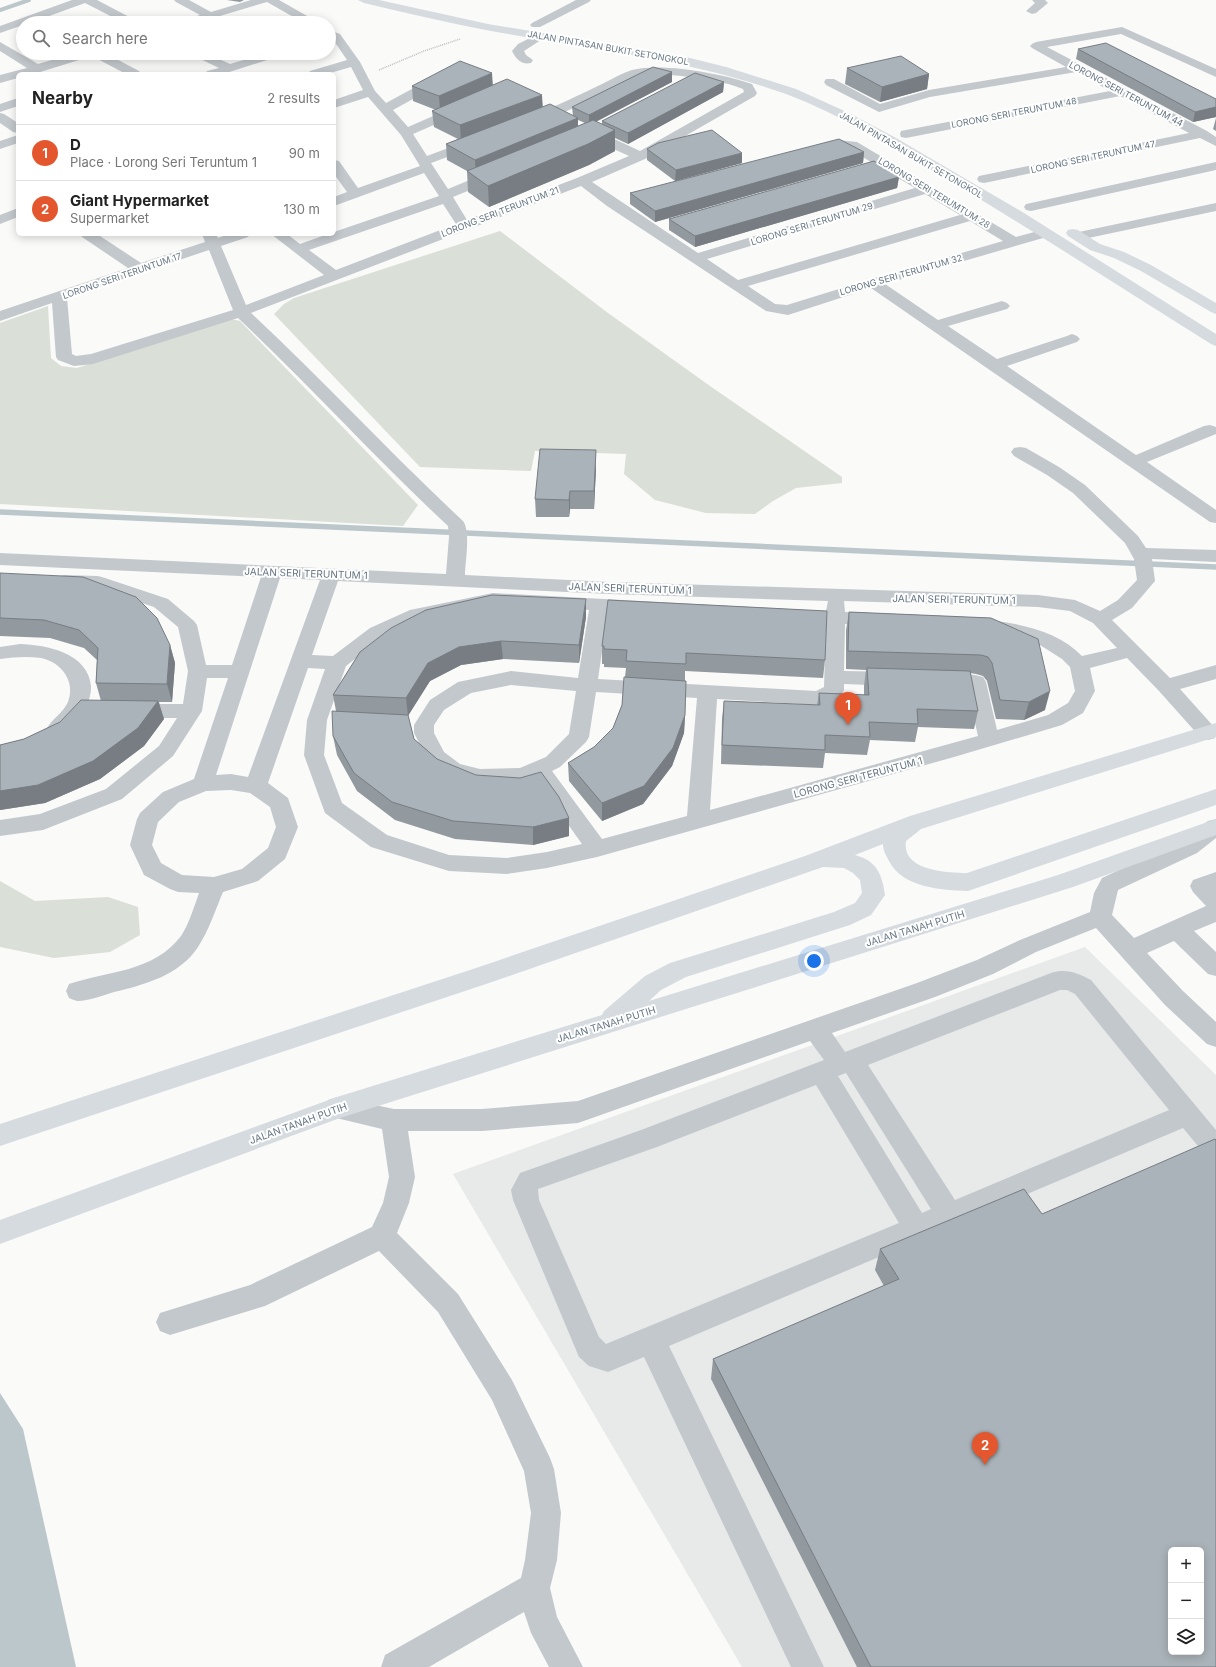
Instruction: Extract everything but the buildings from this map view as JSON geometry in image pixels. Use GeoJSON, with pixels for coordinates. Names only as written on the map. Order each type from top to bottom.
{"type":"FeatureCollection","features":[{"type":"Feature","properties":{"kind":"main road","name":"JALAN PINTASAN BUKIT SETONGKOL"},"geometry":{"type":"LineString","coordinates":[[364,0],[495,28],[538,30]]}},
{"type":"Feature","properties":{"kind":"main road","name":"JALAN PINTASAN BUKIT SETONGKOL"},"geometry":{"type":"LineString","coordinates":[[395,0],[682,60],[722,70],[792,92],[858,123],[1019,216],[1216,341]]}},
{"type":"Feature","properties":{"kind":"main road","name":"JALAN PINTASAN BUKIT SETONGKOL"},"geometry":{"type":"LineString","coordinates":[[564,35],[707,57],[805,84]]}},
{"type":"Feature","properties":{"kind":"main road","name":"JALAN PINTASAN BUKIT SETONGKOL"},"geometry":{"type":"LineString","coordinates":[[823,86],[881,119]]}},
{"type":"Feature","properties":{"kind":"main road","name":"JALAN PINTASAN BUKIT SETONGKOL"},"geometry":{"type":"LineString","coordinates":[[893,126],[925,145]]}},
{"type":"Feature","properties":{"kind":"main road","name":"JALAN PINTASAN BUKIT SETONGKOL"},"geometry":{"type":"LineString","coordinates":[[971,172],[997,187]]}},
{"type":"Feature","properties":{"kind":"main road"},"geometry":{"type":"LineString","coordinates":[[1017,199],[1043,214]]}},
{"type":"Feature","properties":{"kind":"main road"},"geometry":{"type":"LineString","coordinates":[[1019,216],[1038,235],[1216,353]]}},
{"type":"Feature","properties":{"kind":"main road"},"geometry":{"type":"LineString","coordinates":[[1061,225],[1216,323]]}},
{"type":"Feature","properties":{"kind":"main road"},"geometry":{"type":"LineString","coordinates":[[1095,247],[1120,255],[1146,268],[1216,309]]}},
{"type":"Feature","properties":{"kind":"main road"},"geometry":{"type":"LineString","coordinates":[[0,1136],[484,975],[813,862],[918,822],[1212,732]]}},
{"type":"Feature","properties":{"kind":"main road"},"geometry":{"type":"LineString","coordinates":[[918,822],[896,837],[894,847],[897,858],[913,872],[948,882],[968,882],[1216,797]]}},
{"type":"Feature","properties":{"kind":"main road","name":"JALAN TANAH PUTIH"},"geometry":{"type":"LineString","coordinates":[[0,1232],[337,1108],[1065,881],[1216,827]]}},
{"type":"Feature","properties":{"kind":"main road"},"geometry":{"type":"LineString","coordinates":[[606,1024],[653,983],[678,970],[842,919],[863,909],[874,895],[871,877],[856,864],[834,858],[813,862]]}},
{"type":"Feature","properties":{"kind":"street"},"geometry":{"type":"LineString","coordinates":[[48,16],[82,0]]}},
{"type":"Feature","properties":{"kind":"street"},"geometry":{"type":"LineString","coordinates":[[88,0],[119,16]]}},
{"type":"Feature","properties":{"kind":"street"},"geometry":{"type":"LineString","coordinates":[[180,0],[210,16],[263,0]]}},
{"type":"Feature","properties":{"kind":"street"},"geometry":{"type":"LineString","coordinates":[[271,0],[300,16]]}},
{"type":"Feature","properties":{"kind":"street"},"geometry":{"type":"LineString","coordinates":[[527,60],[521,57],[518,51],[522,46],[538,30],[585,0]]}},
{"type":"Feature","properties":{"kind":"street"},"geometry":{"type":"LineString","coordinates":[[1032,11],[1042,3],[1038,0]]}},
{"type":"Feature","properties":{"kind":"street"},"geometry":{"type":"LineString","coordinates":[[0,30],[16,26]]}},
{"type":"Feature","properties":{"kind":"street"},"geometry":{"type":"LineString","coordinates":[[1084,37],[1122,30],[1216,73]]}},
{"type":"Feature","properties":{"kind":"street"},"geometry":{"type":"LineString","coordinates":[[1084,37],[1106,47]]}},
{"type":"Feature","properties":{"kind":"street","name":"LORONG SERI TERUNTUM 44"},"geometry":{"type":"LineString","coordinates":[[1084,37],[1036,46],[1122,92],[1201,129],[1216,142]]}},
{"type":"Feature","properties":{"kind":"street"},"geometry":{"type":"LineString","coordinates":[[336,42],[354,62],[370,92],[406,133],[464,226]]}},
{"type":"Feature","properties":{"kind":"street"},"geometry":{"type":"LineString","coordinates":[[0,46],[16,56]]}},
{"type":"Feature","properties":{"kind":"street"},"geometry":{"type":"LineString","coordinates":[[24,60],[37,68]]}},
{"type":"Feature","properties":{"kind":"street"},"geometry":{"type":"LineString","coordinates":[[24,72],[65,60]]}},
{"type":"Feature","properties":{"kind":"street"},"geometry":{"type":"LineString","coordinates":[[109,60],[130,71]]}},
{"type":"Feature","properties":{"kind":"street"},"geometry":{"type":"LineString","coordinates":[[211,60],[229,68]]}},
{"type":"Feature","properties":{"kind":"street"},"geometry":{"type":"LineString","coordinates":[[217,72],[256,60]]}},
{"type":"Feature","properties":{"kind":"street"},"geometry":{"type":"LineString","coordinates":[[321,72],[354,62]]}},
{"type":"Feature","properties":{"kind":"street"},"geometry":{"type":"LineString","coordinates":[[823,86],[879,108],[929,94],[1078,68]]}},
{"type":"Feature","properties":{"kind":"street"},"geometry":{"type":"LineString","coordinates":[[521,124],[551,113],[635,73],[652,70],[696,76]]}},
{"type":"Feature","properties":{"kind":"street"},"geometry":{"type":"LineString","coordinates":[[385,109],[451,72]]}},
{"type":"Feature","properties":{"kind":"street"},"geometry":{"type":"LineString","coordinates":[[0,79],[16,75]]}},
{"type":"Feature","properties":{"kind":"street"},"geometry":{"type":"LineString","coordinates":[[676,86],[696,76]]}},
{"type":"Feature","properties":{"kind":"street","name":"LORONG SERI TERUNTUM 21"},"geometry":{"type":"LineString","coordinates":[[59,297],[64,357],[74,361],[93,359],[241,312],[582,181],[640,156],[751,93],[748,87],[738,83],[696,76]]}},
{"type":"Feature","properties":{"kind":"street"},"geometry":{"type":"LineString","coordinates":[[823,86],[845,78]]}},
{"type":"Feature","properties":{"kind":"street"},"geometry":{"type":"LineString","coordinates":[[336,103],[370,92]]}},
{"type":"Feature","properties":{"kind":"street","name":"LORONG SERI TERUNTUM 48"},"geometry":{"type":"LineString","coordinates":[[906,134],[1122,92]]}},
{"type":"Feature","properties":{"kind":"street"},"geometry":{"type":"LineString","coordinates":[[0,108],[16,103]]}},
{"type":"Feature","properties":{"kind":"street"},"geometry":{"type":"LineString","coordinates":[[406,133],[472,104]]}},
{"type":"Feature","properties":{"kind":"street"},"geometry":{"type":"LineString","coordinates":[[551,113],[564,119]]}},
{"type":"Feature","properties":{"kind":"street"},"geometry":{"type":"LineString","coordinates":[[0,118],[16,128]]}},
{"type":"Feature","properties":{"kind":"street"},"geometry":{"type":"LineString","coordinates":[[576,126],[594,131],[640,156]]}},
{"type":"Feature","properties":{"kind":"street","name":"LORONG SERI TERUNTUM 47"},"geometry":{"type":"LineString","coordinates":[[984,179],[1201,129]]}},
{"type":"Feature","properties":{"kind":"street"},"geometry":{"type":"LineString","coordinates":[[578,140],[594,131]]}},
{"type":"Feature","properties":{"kind":"street"},"geometry":{"type":"LineString","coordinates":[[336,201],[484,138]]}},
{"type":"Feature","properties":{"kind":"street"},"geometry":{"type":"LineString","coordinates":[[0,145],[16,140]]}},
{"type":"Feature","properties":{"kind":"street","name":"LORONG SERI TERUMTUM 28"},"geometry":{"type":"LineString","coordinates":[[807,152],[838,144],[852,145],[1015,242]]}},
{"type":"Feature","properties":{"kind":"street"},"geometry":{"type":"LineString","coordinates":[[869,167],[884,163]]}},
{"type":"Feature","properties":{"kind":"street"},"geometry":{"type":"LineString","coordinates":[[1031,207],[1216,166]]}},
{"type":"Feature","properties":{"kind":"street"},"geometry":{"type":"LineString","coordinates":[[336,167],[355,194]]}},
{"type":"Feature","properties":{"kind":"street"},"geometry":{"type":"LineString","coordinates":[[336,236],[446,197],[504,171]]}},
{"type":"Feature","properties":{"kind":"street"},"geometry":{"type":"LineString","coordinates":[[582,181],[612,203],[737,285],[971,216]]}},
{"type":"Feature","properties":{"kind":"street","name":"LORONG SERI TERUNTUM 29"},"geometry":{"type":"LineString","coordinates":[[696,258],[927,189]]}},
{"type":"Feature","properties":{"kind":"street"},"geometry":{"type":"LineString","coordinates":[[612,203],[626,199]]}},
{"type":"Feature","properties":{"kind":"street"},"geometry":{"type":"LineString","coordinates":[[1079,236],[1216,208]]}},
{"type":"Feature","properties":{"kind":"street"},"geometry":{"type":"LineString","coordinates":[[0,220],[16,213]]}},
{"type":"Feature","properties":{"kind":"street"},"geometry":{"type":"LineString","coordinates":[[652,229],[667,225]]}},
{"type":"Feature","properties":{"kind":"street","name":"LORONG SERI TERUNTUM 32"},"geometry":{"type":"LineString","coordinates":[[737,285],[771,308],[788,310],[873,283],[1038,235]]}},
{"type":"Feature","properties":{"kind":"street"},"geometry":{"type":"LineString","coordinates":[[93,236],[140,269]]}},
{"type":"Feature","properties":{"kind":"street","name":"LORONG SERI TERUNTUM 17"},"geometry":{"type":"LineString","coordinates":[[0,316],[140,269],[211,239],[230,236]]}},
{"type":"Feature","properties":{"kind":"street"},"geometry":{"type":"LineString","coordinates":[[281,236],[334,276]]}},
{"type":"Feature","properties":{"kind":"street"},"geometry":{"type":"LineString","coordinates":[[298,249],[335,236]]}},
{"type":"Feature","properties":{"kind":"street"},"geometry":{"type":"LineString","coordinates":[[211,239],[241,312],[289,357],[426,496],[457,531],[455,579]]}},
{"type":"Feature","properties":{"kind":"street"},"geometry":{"type":"LineString","coordinates":[[873,283],[995,365],[1216,518]]}},
{"type":"Feature","properties":{"kind":"street"},"geometry":{"type":"LineString","coordinates":[[936,325],[1002,306]]}},
{"type":"Feature","properties":{"kind":"street"},"geometry":{"type":"LineString","coordinates":[[995,365],[1072,339]]}},
{"type":"Feature","properties":{"kind":"street"},"geometry":{"type":"LineString","coordinates":[[1135,461],[1210,430]]}},
{"type":"Feature","properties":{"kind":"street"},"geometry":{"type":"LineString","coordinates":[[1020,452],[1053,471],[1079,489],[1132,540],[1141,556],[1146,581],[1125,604],[1100,619]]}},
{"type":"Feature","properties":{"kind":"street"},"geometry":{"type":"LineString","coordinates":[[1141,556],[1216,556]]}},
{"type":"Feature","properties":{"kind":"street","name":"JALAN SERI TERUNTUM 1"},"geometry":{"type":"LineString","coordinates":[[0,559],[272,573],[455,579],[610,588],[1038,601],[1075,606],[1100,619],[1212,732]]}},
{"type":"Feature","properties":{"kind":"street"},"geometry":{"type":"LineString","coordinates":[[203,784],[238,672],[272,573]]}},
{"type":"Feature","properties":{"kind":"street"},"geometry":{"type":"LineString","coordinates":[[256,786],[331,574]]}},
{"type":"Feature","properties":{"kind":"street"},"geometry":{"type":"LineString","coordinates":[[0,828],[43,822],[114,794],[166,751],[192,711],[198,671],[186,624],[160,603],[98,582],[44,580]]}},
{"type":"Feature","properties":{"kind":"street"},"geometry":{"type":"LineString","coordinates":[[598,605],[587,684],[579,737],[553,762],[523,775],[480,777],[454,769],[436,757],[424,733],[416,724],[436,705],[465,686],[512,678],[587,684],[819,698],[834,690],[836,596]]}},
{"type":"Feature","properties":{"kind":"street"},"geometry":{"type":"LineString","coordinates":[[301,661],[337,663],[377,632],[417,614],[493,599],[982,624],[1016,629],[1041,639],[1062,650],[1078,664],[1131,651]]}},
{"type":"Feature","properties":{"kind":"street"},"geometry":{"type":"LineString","coordinates":[[0,653],[13,651],[36,651],[56,656],[72,666],[80,679],[81,694],[74,710],[59,726],[43,736]]}},
{"type":"Feature","properties":{"kind":"street","name":"LORONG SERI TERUNTUM 1"},"geometry":{"type":"LineString","coordinates":[[337,663],[317,720],[314,754],[334,807],[379,841],[449,863],[507,866],[547,860],[597,849],[989,740],[1055,720],[1076,708],[1085,691],[1078,664]]}},
{"type":"Feature","properties":{"kind":"street"},"geometry":{"type":"LineString","coordinates":[[198,671],[238,672]]}},
{"type":"Feature","properties":{"kind":"street"},"geometry":{"type":"LineString","coordinates":[[1166,686],[1216,672]]}},
{"type":"Feature","properties":{"kind":"street"},"geometry":{"type":"LineString","coordinates":[[835,677],[976,682],[989,740]]}},
{"type":"Feature","properties":{"kind":"street"},"geometry":{"type":"LineString","coordinates":[[698,820],[708,691]]}},
{"type":"Feature","properties":{"kind":"street"},"geometry":{"type":"LineString","coordinates":[[74,710],[192,711]]}},
{"type":"Feature","properties":{"kind":"street"},"geometry":{"type":"LineString","coordinates":[[317,720],[340,721]]}},
{"type":"Feature","properties":{"kind":"street"},"geometry":{"type":"LineString","coordinates":[[539,768],[597,849]]}},
{"type":"Feature","properties":{"kind":"street"},"geometry":{"type":"LineString","coordinates":[[231,782],[256,786],[280,803],[287,827],[277,853],[250,875],[214,886],[178,883],[152,869],[141,845],[148,819],[171,797],[203,784],[231,782]]}},
{"type":"Feature","properties":{"kind":"street"},"geometry":{"type":"LineString","coordinates":[[1100,917],[1105,893],[1110,884],[1189,847],[1216,827]]}},
{"type":"Feature","properties":{"kind":"street"},"geometry":{"type":"LineString","coordinates":[[1216,880],[1201,886],[1216,902]]}},
{"type":"Feature","properties":{"kind":"street"},"geometry":{"type":"LineString","coordinates":[[78,991],[122,980],[159,968],[177,957],[189,942],[214,886]]}},
{"type":"Feature","properties":{"kind":"street"},"geometry":{"type":"LineString","coordinates":[[1130,950],[1216,912]]}},
{"type":"Feature","properties":{"kind":"street"},"geometry":{"type":"LineString","coordinates":[[1100,917],[1174,998],[1216,1037]]}},
{"type":"Feature","properties":{"kind":"street"},"geometry":{"type":"LineString","coordinates":[[337,1108],[394,1120],[482,1120],[578,1112],[926,990],[985,967],[1028,946],[1100,917]]}},
{"type":"Feature","properties":{"kind":"street"},"geometry":{"type":"LineString","coordinates":[[1176,929],[1216,967]]}},
{"type":"Feature","properties":{"kind":"street"},"geometry":{"type":"LineString","coordinates":[[1188,1114],[608,1358],[598,1356],[589,1347],[526,1200],[524,1190],[529,1181],[648,1139],[1059,980],[1071,981],[1083,987],[1188,1114],[1216,1149]]}},
{"type":"Feature","properties":{"kind":"street"},"geometry":{"type":"LineString","coordinates":[[816,1029],[838,1065],[949,1214]]}},
{"type":"Feature","properties":{"kind":"street"},"geometry":{"type":"LineString","coordinates":[[838,1065],[917,1228]]}},
{"type":"Feature","properties":{"kind":"street"},"geometry":{"type":"LineString","coordinates":[[170,1322],[255,1297],[382,1236],[396,1204],[402,1177],[394,1120]]}},
{"type":"Feature","properties":{"kind":"street"},"geometry":{"type":"LineString","coordinates":[[382,1236],[448,1303],[502,1390],[539,1469],[546,1513],[541,1560],[534,1588],[542,1622],[567,1667]]}},
{"type":"Feature","properties":{"kind":"street"},"geometry":{"type":"LineString","coordinates":[[651,1340],[808,1667]]}},
{"type":"Feature","properties":{"kind":"street"},"geometry":{"type":"LineString","coordinates":[[397,1667],[534,1588]]}},
{"type":"Feature","properties":{"kind":"path"},"geometry":{"type":"LineString","coordinates":[[362,77],[424,51],[495,28]]}},
{"type":"Feature","properties":{"kind":"shaded area"},"geometry":{"type":"Polygon","coordinates":[[[500,231],[608,313],[710,386],[842,477],[842,483],[796,488],[773,501],[755,514],[706,513],[655,500],[624,474],[626,454],[535,451],[531,471],[420,467],[274,314],[284,304],[294,298],[500,231]]]}},
{"type":"Feature","properties":{"kind":"shaded area"},"geometry":{"type":"Polygon","coordinates":[[[48,306],[51,358],[61,366],[77,368],[227,318],[240,321],[418,505],[403,526],[0,504],[0,323],[48,306]]]}},
{"type":"Feature","properties":{"kind":"shaded area"},"geometry":{"type":"Polygon","coordinates":[[[0,881],[35,901],[108,897],[138,907],[140,935],[110,952],[54,958],[0,947],[0,881]]]}},
{"type":"Feature","properties":{"kind":"shaded area"},"geometry":{"type":"Polygon","coordinates":[[[1085,947],[1216,1075],[1216,1667],[742,1667],[453,1174],[1085,947]]]}},
{"type":"Feature","properties":{"kind":"shaded area"},"geometry":{"type":"Polygon","coordinates":[[[0,1393],[23,1429],[76,1667],[0,1667],[0,1393]]]}},
{"type":"Feature","properties":{"kind":"waterway"},"geometry":{"type":"LineString","coordinates":[[0,10],[29,0]]}},
{"type":"Feature","properties":{"kind":"waterway"},"geometry":{"type":"LineString","coordinates":[[0,512],[1216,567]]}},
{"type":"Feature","properties":{"kind":"place","name":"D"},"geometry":{"type":"Point","coordinates":[848,725]}},
{"type":"Feature","properties":{"kind":"place","name":"Giant Hypermarket"},"geometry":{"type":"Point","coordinates":[985,1465]}}]}
